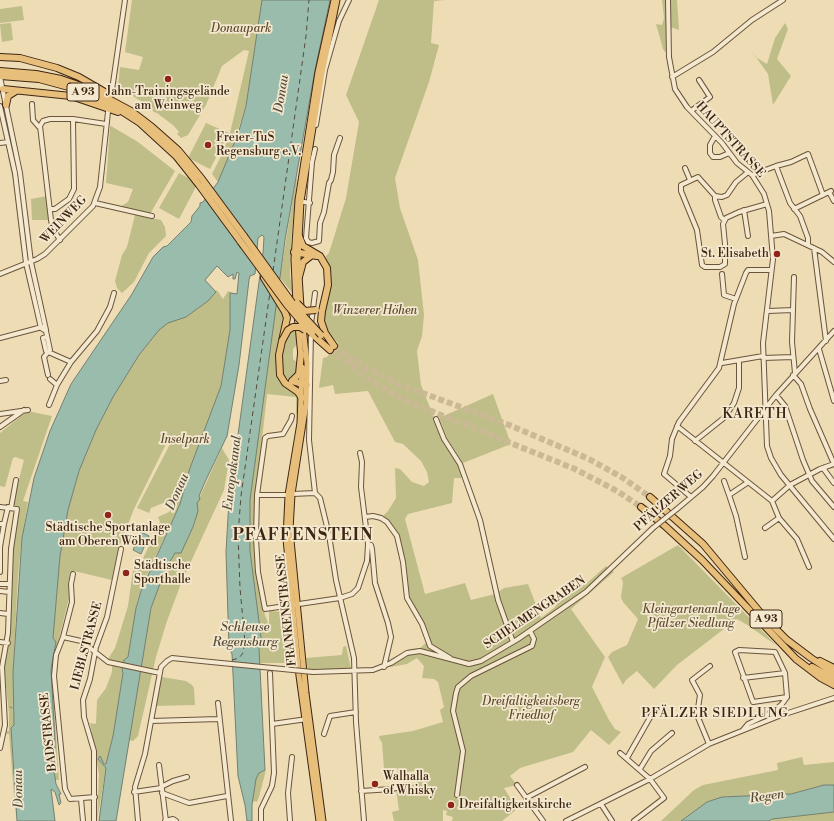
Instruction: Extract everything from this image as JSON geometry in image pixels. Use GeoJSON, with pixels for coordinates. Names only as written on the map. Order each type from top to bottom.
{"type":"FeatureCollection","features":[{"type":"Feature","properties":{"kind":"highway"},"geometry":{"type":"LineString","coordinates":[[2,55],[39,62],[66,71],[95,85],[120,104]]}},
{"type":"Feature","properties":{"kind":"highway","name":"A 93"},"geometry":{"type":"LineString","coordinates":[[0,70],[49,81],[89,94],[112,105],[150,131],[177,153]]}},
{"type":"Feature","properties":{"kind":"highway","name":"A 93"},"geometry":{"type":"LineString","coordinates":[[0,79],[8,73],[36,74],[61,79],[90,89],[120,104],[143,119],[202,178],[287,305],[312,334],[333,347],[325,333],[321,321],[326,297]]}},
{"type":"Feature","properties":{"kind":"highway"},"geometry":{"type":"LineString","coordinates":[[1,89],[60,94],[90,102],[114,111],[150,131]]}},
{"type":"Feature","properties":{"kind":"highway"},"geometry":{"type":"LineString","coordinates":[[3,106],[8,96],[16,91]]}},
{"type":"Feature","properties":{"kind":"highway"},"geometry":{"type":"LineString","coordinates":[[242,239],[305,311],[316,310],[326,297],[328,274],[322,258],[311,253],[302,245],[299,236]]}},
{"type":"Feature","properties":{"kind":"highway"},"geometry":{"type":"LineString","coordinates":[[242,239],[286,312],[287,318],[279,362],[280,375],[285,383],[305,386]]}},
{"type":"Feature","properties":{"kind":"highway","name":"A 93"},"geometry":{"type":"LineString","coordinates":[[242,239],[320,338]]}},
{"type":"Feature","properties":{"kind":"highway"},"geometry":{"type":"LineString","coordinates":[[297,252],[311,253]]}},
{"type":"Feature","properties":{"kind":"highway"},"geometry":{"type":"LineString","coordinates":[[299,277],[303,262],[311,253]]}},
{"type":"Feature","properties":{"kind":"highway"},"geometry":{"type":"LineString","coordinates":[[282,341],[288,330],[295,326],[300,327],[312,334]]}},
{"type":"Feature","properties":{"kind":"highway"},"geometry":{"type":"LineString","coordinates":[[291,383],[299,374],[301,354]]}},
{"type":"Feature","properties":{"kind":"highway"},"geometry":{"type":"LineString","coordinates":[[291,383],[302,398]]}},
{"type":"Feature","properties":{"kind":"highway","name":"A 93"},"geometry":{"type":"LineString","coordinates":[[650,497],[694,535],[717,559],[764,617],[802,653],[834,673]]}},
{"type":"Feature","properties":{"kind":"highway","name":"A 93"},"geometry":{"type":"LineString","coordinates":[[641,507],[688,546],[775,636],[811,666],[834,679]]}},
{"type":"Feature","properties":{"kind":"highway"},"geometry":{"type":"LineString","coordinates":[[775,636],[804,666],[834,685]]}},
{"type":"Feature","properties":{"kind":"highway"},"geometry":{"type":"LineString","coordinates":[[802,653],[834,668]]}},
{"type":"Feature","properties":{"kind":"main road"},"geometry":{"type":"LineString","coordinates":[[297,252],[300,201],[318,72],[334,0]]}},
{"type":"Feature","properties":{"kind":"main road"},"geometry":{"type":"LineString","coordinates":[[297,252],[300,201],[322,73],[338,0]]}},
{"type":"Feature","properties":{"kind":"main road","name":"FRANKENSTRASSE"},"geometry":{"type":"LineString","coordinates":[[290,495],[304,422],[305,386],[297,252]]}},
{"type":"Feature","properties":{"kind":"main road","name":"FRANKENSTRASSE"},"geometry":{"type":"LineString","coordinates":[[297,252],[295,294],[305,386],[302,398],[290,495],[290,530],[294,605],[318,821]]}},
{"type":"Feature","properties":{"kind":"main road","name":"FRANKENSTRASSE"},"geometry":{"type":"LineString","coordinates":[[307,719],[323,821]]}},
{"type":"Feature","properties":{"kind":"street"},"geometry":{"type":"LineString","coordinates":[[112,90],[125,0]]}},
{"type":"Feature","properties":{"kind":"street"},"geometry":{"type":"LineString","coordinates":[[316,125],[325,70],[340,21],[349,0]]}},
{"type":"Feature","properties":{"kind":"street","name":"HAUPTSTRASSE"},"geometry":{"type":"LineString","coordinates":[[668,0],[668,42],[670,68],[680,98],[729,153],[747,172],[752,175],[764,194],[767,204],[773,260],[763,357],[764,410],[767,446],[774,463],[790,485],[833,536]]}},
{"type":"Feature","properties":{"kind":"street"},"geometry":{"type":"LineString","coordinates":[[672,77],[713,52],[752,20],[783,0]]}},
{"type":"Feature","properties":{"kind":"street"},"geometry":{"type":"LineString","coordinates":[[0,79],[8,142],[29,263],[41,328],[46,331]]}},
{"type":"Feature","properties":{"kind":"street"},"geometry":{"type":"LineString","coordinates":[[691,111],[710,97],[699,80]]}},
{"type":"Feature","properties":{"kind":"street"},"geometry":{"type":"LineString","coordinates":[[32,104],[33,120],[39,127],[47,196],[51,209],[52,224],[60,240]]}},
{"type":"Feature","properties":{"kind":"street"},"geometry":{"type":"LineString","coordinates":[[3,106],[20,173],[29,263],[50,350],[44,357],[49,377],[57,385]]}},
{"type":"Feature","properties":{"kind":"street","name":"WEINWEG"},"geometry":{"type":"LineString","coordinates":[[0,274],[29,263],[45,254],[95,204],[100,187],[108,112]]}},
{"type":"Feature","properties":{"kind":"street"},"geometry":{"type":"LineString","coordinates":[[39,127],[43,121],[48,119],[73,119],[106,124]]}},
{"type":"Feature","properties":{"kind":"street"},"geometry":{"type":"LineString","coordinates":[[51,209],[69,199],[74,189],[73,119]]}},
{"type":"Feature","properties":{"kind":"street"},"geometry":{"type":"LineString","coordinates":[[715,136],[710,145],[710,153],[713,157],[720,157],[729,153]]}},
{"type":"Feature","properties":{"kind":"street"},"geometry":{"type":"LineString","coordinates":[[315,149],[312,162],[306,238],[308,242],[316,243],[319,241],[320,223],[333,172],[334,155],[340,138]]}},
{"type":"Feature","properties":{"kind":"street"},"geometry":{"type":"LineString","coordinates":[[0,143],[8,142]]}},
{"type":"Feature","properties":{"kind":"street"},"geometry":{"type":"LineString","coordinates":[[752,175],[810,153],[823,196]]}},
{"type":"Feature","properties":{"kind":"street"},"geometry":{"type":"LineString","coordinates":[[776,166],[790,203],[800,216],[808,238],[808,246]]}},
{"type":"Feature","properties":{"kind":"street"},"geometry":{"type":"LineString","coordinates":[[685,168],[690,180]]}},
{"type":"Feature","properties":{"kind":"street"},"geometry":{"type":"LineString","coordinates":[[716,196],[727,195],[736,182],[747,172]]}},
{"type":"Feature","properties":{"kind":"street"},"geometry":{"type":"LineString","coordinates":[[700,178],[716,196],[715,200],[719,212],[724,220],[725,264],[720,267],[703,266],[700,262],[700,245],[696,225],[681,189],[683,183],[690,180],[700,178]]}},
{"type":"Feature","properties":{"kind":"street"},"geometry":{"type":"LineString","coordinates":[[794,209],[830,192],[834,201]]}},
{"type":"Feature","properties":{"kind":"street"},"geometry":{"type":"LineString","coordinates":[[300,201],[310,202]]}},
{"type":"Feature","properties":{"kind":"street"},"geometry":{"type":"LineString","coordinates":[[95,204],[152,216]]}},
{"type":"Feature","properties":{"kind":"street"},"geometry":{"type":"LineString","coordinates":[[724,220],[744,210],[767,204]]}},
{"type":"Feature","properties":{"kind":"street"},"geometry":{"type":"LineString","coordinates":[[744,210],[748,236]]}},
{"type":"Feature","properties":{"kind":"street"},"geometry":{"type":"LineString","coordinates":[[771,236],[784,234],[814,248],[834,262]]}},
{"type":"Feature","properties":{"kind":"street"},"geometry":{"type":"LineString","coordinates":[[814,248],[826,341]]}},
{"type":"Feature","properties":{"kind":"street"},"geometry":{"type":"LineString","coordinates":[[692,497],[664,474],[670,456],[672,438],[677,426],[722,363],[728,324],[748,270],[771,270]]}},
{"type":"Feature","properties":{"kind":"street"},"geometry":{"type":"LineString","coordinates":[[722,274],[724,295],[736,299]]}},
{"type":"Feature","properties":{"kind":"street"},"geometry":{"type":"LineString","coordinates":[[772,501],[790,485],[834,464],[810,409],[801,384],[794,374],[792,342],[794,277]]}},
{"type":"Feature","properties":{"kind":"street"},"geometry":{"type":"LineString","coordinates":[[49,405],[57,385],[71,362],[97,331],[114,293]]}},
{"type":"Feature","properties":{"kind":"street"},"geometry":{"type":"LineString","coordinates":[[315,293],[310,347],[309,440],[315,493],[320,498],[329,535],[340,598],[351,641],[355,672],[356,712],[364,821]]}},
{"type":"Feature","properties":{"kind":"street"},"geometry":{"type":"LineString","coordinates":[[768,311],[793,310]]}},
{"type":"Feature","properties":{"kind":"street"},"geometry":{"type":"LineString","coordinates":[[0,338],[41,328],[44,324]]}},
{"type":"Feature","properties":{"kind":"street","name":"PFÄLZER WEG"},"geometry":{"type":"LineString","coordinates":[[608,572],[640,539],[704,486],[723,464],[776,395],[794,374],[834,333]]}},
{"type":"Feature","properties":{"kind":"street"},"geometry":{"type":"LineString","coordinates":[[819,349],[834,401]]}},
{"type":"Feature","properties":{"kind":"street"},"geometry":{"type":"LineString","coordinates":[[48,352],[71,362]]}},
{"type":"Feature","properties":{"kind":"street"},"geometry":{"type":"LineString","coordinates":[[722,363],[763,357],[793,357]]}},
{"type":"Feature","properties":{"kind":"street"},"geometry":{"type":"LineString","coordinates":[[695,441],[720,421],[734,403],[739,388],[739,361]]}},
{"type":"Feature","properties":{"kind":"street"},"geometry":{"type":"LineString","coordinates":[[0,381],[6,380]]}},
{"type":"Feature","properties":{"kind":"street"},"geometry":{"type":"LineString","coordinates":[[776,395],[786,406],[812,481],[834,507]]}},
{"type":"Feature","properties":{"kind":"street"},"geometry":{"type":"LineString","coordinates":[[0,414],[26,410],[0,427]]}},
{"type":"Feature","properties":{"kind":"street"},"geometry":{"type":"LineString","coordinates":[[292,416],[282,434],[268,436],[265,438],[257,494],[257,551],[265,609],[340,598],[352,594],[358,588],[367,561],[368,544],[361,487],[362,462],[360,453]]}},
{"type":"Feature","properties":{"kind":"street"},"geometry":{"type":"LineString","coordinates":[[436,419],[444,439],[460,464],[480,520],[498,600],[513,642]]}},
{"type":"Feature","properties":{"kind":"street"},"geometry":{"type":"LineString","coordinates":[[677,426],[747,483],[772,501],[779,518],[797,539],[809,567]]}},
{"type":"Feature","properties":{"kind":"street"},"geometry":{"type":"LineString","coordinates":[[823,468],[834,484]]}},
{"type":"Feature","properties":{"kind":"street"},"geometry":{"type":"LineString","coordinates":[[0,572],[2,524],[10,507],[16,480]]}},
{"type":"Feature","properties":{"kind":"street"},"geometry":{"type":"LineString","coordinates":[[724,482],[736,516],[745,556]]}},
{"type":"Feature","properties":{"kind":"street"},"geometry":{"type":"LineString","coordinates":[[729,495],[747,483]]}},
{"type":"Feature","properties":{"kind":"street"},"geometry":{"type":"LineString","coordinates":[[257,494],[290,495],[315,493]]}},
{"type":"Feature","properties":{"kind":"street"},"geometry":{"type":"LineString","coordinates":[[0,507],[17,509],[10,549],[8,643],[2,658],[2,705],[5,726],[0,748]]}},
{"type":"Feature","properties":{"kind":"street"},"geometry":{"type":"LineString","coordinates":[[364,517],[373,516],[381,518],[387,522],[396,536],[403,562],[407,598],[422,624],[430,646],[451,660]]}},
{"type":"Feature","properties":{"kind":"street"},"geometry":{"type":"LineString","coordinates":[[765,528],[779,518]]}},
{"type":"Feature","properties":{"kind":"street"},"geometry":{"type":"LineString","coordinates":[[368,544],[371,545],[372,549],[375,583],[391,637],[384,667]]}},
{"type":"Feature","properties":{"kind":"street"},"geometry":{"type":"LineString","coordinates":[[0,547],[10,549]]}},
{"type":"Feature","properties":{"kind":"street","name":"LIEBLSTRASSE"},"geometry":{"type":"LineString","coordinates":[[94,821],[94,751],[83,706],[95,652],[107,617],[121,549]]}},
{"type":"Feature","properties":{"kind":"street","name":"SCHELMENGRABEN"},"geometry":{"type":"LineString","coordinates":[[160,673],[164,664],[172,658],[313,672],[355,672],[384,667],[407,654],[420,650],[451,660],[475,664],[486,659],[530,631],[586,592],[608,572]]}},
{"type":"Feature","properties":{"kind":"street"},"geometry":{"type":"LineString","coordinates":[[73,574],[71,584],[72,602],[63,637],[81,641],[108,662],[160,673],[145,754],[134,792],[138,821]]}},
{"type":"Feature","properties":{"kind":"street"},"geometry":{"type":"LineString","coordinates":[[0,584],[9,584]]}},
{"type":"Feature","properties":{"kind":"street"},"geometry":{"type":"LineString","coordinates":[[0,590],[9,592]]}},
{"type":"Feature","properties":{"kind":"street"},"geometry":{"type":"LineString","coordinates":[[0,613],[8,614]]}},
{"type":"Feature","properties":{"kind":"street"},"geometry":{"type":"LineString","coordinates":[[457,795],[463,751],[453,711],[458,687],[471,676],[532,646],[534,639],[530,631]]}},
{"type":"Feature","properties":{"kind":"street","name":"BADSTRASSE"},"geometry":{"type":"LineString","coordinates":[[63,637],[56,654],[54,676],[59,735],[67,796],[70,799],[81,799]]}},
{"type":"Feature","properties":{"kind":"street"},"geometry":{"type":"LineString","coordinates":[[0,642],[8,643]]}},
{"type":"Feature","properties":{"kind":"street"},"geometry":{"type":"LineString","coordinates":[[743,730],[748,724],[773,712],[782,704],[787,697],[785,673],[775,652],[739,650],[735,652],[743,678],[753,702],[787,697]]}},
{"type":"Feature","properties":{"kind":"street"},"geometry":{"type":"LineString","coordinates":[[709,744],[697,715],[700,695],[692,680],[710,666]]}},
{"type":"Feature","properties":{"kind":"street"},"geometry":{"type":"LineString","coordinates":[[261,821],[261,809],[272,786],[274,774],[270,673]]}},
{"type":"Feature","properties":{"kind":"street"},"geometry":{"type":"LineString","coordinates":[[743,678],[785,673]]}},
{"type":"Feature","properties":{"kind":"street"},"geometry":{"type":"LineString","coordinates":[[566,821],[650,779],[709,744],[743,730],[834,698]]}},
{"type":"Feature","properties":{"kind":"street"},"geometry":{"type":"LineString","coordinates":[[218,703],[227,796],[231,821]]}},
{"type":"Feature","properties":{"kind":"street"},"geometry":{"type":"LineString","coordinates":[[324,734],[330,716],[356,712]]}},
{"type":"Feature","properties":{"kind":"street"},"geometry":{"type":"LineString","coordinates":[[627,758],[652,714]]}},
{"type":"Feature","properties":{"kind":"street"},"geometry":{"type":"LineString","coordinates":[[272,724],[307,719]]}},
{"type":"Feature","properties":{"kind":"street"},"geometry":{"type":"LineString","coordinates":[[151,721],[219,720]]}},
{"type":"Feature","properties":{"kind":"street"},"geometry":{"type":"LineString","coordinates":[[640,769],[651,750],[672,733]]}},
{"type":"Feature","properties":{"kind":"street"},"geometry":{"type":"LineString","coordinates":[[620,753],[650,779],[664,798],[634,821]]}},
{"type":"Feature","properties":{"kind":"street"},"geometry":{"type":"LineString","coordinates":[[290,821],[288,793],[292,757]]}},
{"type":"Feature","properties":{"kind":"street"},"geometry":{"type":"LineString","coordinates":[[159,765],[165,821],[175,820]]}},
{"type":"Feature","properties":{"kind":"street"},"geometry":{"type":"LineString","coordinates":[[526,798],[585,767]]}},
{"type":"Feature","properties":{"kind":"street"},"geometry":{"type":"LineString","coordinates":[[134,792],[161,788],[187,777]]}},
{"type":"Feature","properties":{"kind":"street"},"geometry":{"type":"LineString","coordinates":[[361,791],[392,789],[408,785]]}},
{"type":"Feature","properties":{"kind":"street"},"geometry":{"type":"LineString","coordinates":[[517,785],[543,821]]}},
{"type":"Feature","properties":{"kind":"street"},"geometry":{"type":"LineString","coordinates":[[162,793],[188,803],[227,796]]}},
{"type":"Feature","properties":{"kind":"street"},"geometry":{"type":"LineString","coordinates":[[83,821],[81,799],[95,797]]}},
{"type":"Feature","properties":{"kind":"street"},"geometry":{"type":"LineString","coordinates":[[601,804],[612,821]]}},
{"type":"Feature","properties":{"kind":"green space","name":"Jahn-Trainingsgelände am Weinweg"},"geometry":{"type":"Polygon","coordinates":[[[132,0],[262,0],[246,105],[229,158],[218,182],[212,174],[223,152],[230,133],[249,51],[244,50],[222,66],[206,105],[188,135],[181,138],[177,134],[179,132],[174,126],[154,112],[147,105],[118,87],[120,67],[139,70],[143,57],[125,52],[132,0]]]}},
{"type":"Feature","properties":{"kind":"green space"},"geometry":{"type":"Polygon","coordinates":[[[379,0],[445,0],[434,1],[431,43],[439,45],[429,82],[395,178],[400,208],[418,260],[424,315],[422,336],[417,351],[421,385],[438,428],[459,465],[464,478],[454,478],[452,503],[408,514],[405,519],[425,594],[465,583],[471,600],[495,594],[504,588],[528,584],[541,618],[554,608],[566,593],[586,584],[606,566],[614,572],[571,609],[605,657],[592,687],[609,720],[615,729],[621,732],[609,745],[591,730],[573,752],[520,768],[510,776],[517,785],[504,788],[517,809],[502,821],[452,821],[453,817],[446,815],[447,811],[443,810],[443,821],[394,821],[392,812],[399,810],[396,789],[416,784],[415,771],[398,773],[397,768],[384,769],[382,742],[379,736],[413,731],[443,722],[440,710],[444,707],[438,682],[434,679],[422,678],[424,666],[417,658],[407,664],[390,667],[386,661],[410,649],[420,648],[428,641],[425,632],[409,603],[403,562],[397,536],[381,518],[388,511],[396,498],[395,468],[400,469],[412,482],[424,486],[429,482],[427,472],[421,461],[403,444],[395,442],[368,391],[335,394],[333,385],[319,388],[323,358],[327,357],[338,343],[328,332],[325,323],[325,308],[330,287],[331,274],[325,257],[329,253],[346,198],[359,122],[346,95],[379,0]]]}},
{"type":"Feature","properties":{"kind":"green space"},"geometry":{"type":"Polygon","coordinates":[[[662,0],[668,0],[668,52],[665,52],[663,49],[656,24],[662,25],[664,18],[662,0]]]}},
{"type":"Feature","properties":{"kind":"green space"},"geometry":{"type":"Polygon","coordinates":[[[670,0],[677,0],[679,30],[670,27],[670,0]]]}},
{"type":"Feature","properties":{"kind":"green space"},"geometry":{"type":"Polygon","coordinates":[[[22,6],[24,20],[0,23],[0,9],[22,6]]]}},
{"type":"Feature","properties":{"kind":"green space"},"geometry":{"type":"Polygon","coordinates":[[[11,23],[13,40],[2,42],[0,24],[11,23]]]}},
{"type":"Feature","properties":{"kind":"green space"},"geometry":{"type":"Polygon","coordinates":[[[785,23],[788,29],[777,59],[791,76],[773,105],[768,74],[748,46],[757,58],[767,64],[775,38],[785,23]]]}},
{"type":"Feature","properties":{"kind":"green space","name":"Freier-TuS Regensburg e.V."},"geometry":{"type":"Polygon","coordinates":[[[206,123],[229,133],[210,169],[188,158],[206,123]]]}},
{"type":"Feature","properties":{"kind":"green space"},"geometry":{"type":"Polygon","coordinates":[[[111,126],[138,142],[175,171],[150,214],[120,207],[128,202],[133,189],[106,183],[111,126]]]}},
{"type":"Feature","properties":{"kind":"green space"},"geometry":{"type":"Polygon","coordinates":[[[9,155],[15,178],[22,256],[13,181],[8,156],[9,155]]]}},
{"type":"Feature","properties":{"kind":"green space"},"geometry":{"type":"Polygon","coordinates":[[[179,173],[198,183],[179,219],[159,208],[179,173]]]}},
{"type":"Feature","properties":{"kind":"green space"},"geometry":{"type":"Polygon","coordinates":[[[296,179],[290,276],[293,294],[280,278],[296,179]]]}},
{"type":"Feature","properties":{"kind":"green space"},"geometry":{"type":"Polygon","coordinates":[[[47,196],[51,220],[32,220],[31,199],[47,196]]]}},
{"type":"Feature","properties":{"kind":"green space"},"geometry":{"type":"Polygon","coordinates":[[[135,215],[161,220],[165,227],[166,236],[149,253],[134,282],[122,293],[117,288],[115,281],[122,255],[127,247],[135,215]]]}},
{"type":"Feature","properties":{"kind":"green space","name":"Inselpark"},"geometry":{"type":"Polygon","coordinates":[[[217,290],[223,299],[228,291],[233,293],[230,294],[230,330],[221,386],[190,468],[180,504],[145,579],[137,602],[128,657],[124,660],[122,670],[123,673],[113,736],[106,764],[98,759],[106,768],[97,821],[99,774],[90,723],[96,723],[97,700],[106,688],[112,672],[112,662],[108,659],[115,648],[128,606],[134,563],[136,559],[142,561],[154,534],[143,528],[145,524],[148,523],[153,527],[158,525],[160,522],[158,517],[169,512],[171,509],[168,501],[151,508],[149,513],[137,508],[170,444],[167,442],[134,509],[119,547],[112,580],[74,571],[70,573],[68,584],[69,598],[54,659],[53,690],[59,780],[55,780],[51,669],[56,642],[53,638],[60,556],[68,509],[79,471],[96,430],[113,397],[139,355],[159,330],[168,323],[186,317],[208,301],[217,290]]]}},
{"type":"Feature","properties":{"kind":"green space"},"geometry":{"type":"Polygon","coordinates":[[[276,299],[286,318],[277,350],[277,375],[282,385],[295,392],[299,398],[299,414],[296,413],[296,397],[267,394],[256,495],[254,538],[257,574],[265,615],[269,625],[269,611],[286,612],[293,663],[260,663],[259,648],[262,645],[250,551],[250,500],[276,299]]]}},
{"type":"Feature","properties":{"kind":"green space"},"geometry":{"type":"Polygon","coordinates":[[[297,328],[298,343],[293,349],[293,359],[299,364],[298,373],[291,379],[288,379],[283,374],[282,356],[289,331],[297,328]]]}},
{"type":"Feature","properties":{"kind":"green space"},"geometry":{"type":"Polygon","coordinates":[[[493,394],[511,444],[463,463],[447,438],[439,418],[493,394]]]}},
{"type":"Feature","properties":{"kind":"green space"},"geometry":{"type":"Polygon","coordinates":[[[27,411],[52,416],[23,501],[28,502],[18,576],[13,672],[14,725],[11,728],[16,821],[9,734],[6,734],[7,731],[9,731],[9,714],[4,666],[9,643],[12,547],[20,509],[12,506],[24,460],[15,457],[13,458],[5,487],[0,486],[0,433],[27,411]]]}},
{"type":"Feature","properties":{"kind":"green space"},"geometry":{"type":"Polygon","coordinates":[[[222,448],[229,460],[224,490],[182,581],[167,621],[156,657],[138,736],[133,741],[129,740],[150,614],[156,589],[174,554],[184,545],[190,534],[195,523],[197,503],[222,448]]]}},
{"type":"Feature","properties":{"kind":"green space","name":"Kleingartenanlage Pfälzer Siedlung"},"geometry":{"type":"Polygon","coordinates":[[[678,545],[777,646],[737,619],[677,665],[654,689],[637,671],[626,680],[623,685],[608,657],[612,652],[627,645],[638,619],[623,602],[621,597],[623,582],[621,578],[678,545]]]}},
{"type":"Feature","properties":{"kind":"green space"},"geometry":{"type":"Polygon","coordinates":[[[346,646],[351,669],[308,670],[306,658],[342,655],[343,647],[346,646]]]}},
{"type":"Feature","properties":{"kind":"green space"},"geometry":{"type":"Polygon","coordinates":[[[162,677],[186,681],[192,685],[194,688],[195,705],[156,706],[162,677]]]}},
{"type":"Feature","properties":{"kind":"green space"},"geometry":{"type":"Polygon","coordinates":[[[802,757],[804,765],[834,762],[834,785],[824,785],[791,794],[722,797],[707,802],[681,821],[661,821],[694,790],[703,785],[778,770],[777,763],[802,757]]]}},
{"type":"Feature","properties":{"kind":"green space"},"geometry":{"type":"Polygon","coordinates":[[[266,770],[257,802],[252,801],[256,777],[259,773],[266,770]]]}},
{"type":"Feature","properties":{"kind":"green space"},"geometry":{"type":"Polygon","coordinates":[[[834,812],[834,821],[769,821],[772,819],[834,812]]]}},
{"type":"Feature","properties":{"kind":"water"},"geometry":{"type":"Polygon","coordinates":[[[262,0],[330,0],[315,70],[285,240],[250,500],[250,551],[262,645],[259,648],[265,770],[259,773],[256,779],[252,805],[252,821],[247,821],[238,776],[232,654],[229,648],[226,552],[229,500],[263,253],[264,237],[262,235],[258,238],[255,274],[250,276],[249,280],[239,365],[227,436],[199,496],[200,499],[197,503],[198,511],[193,527],[181,553],[175,553],[165,570],[151,608],[116,821],[99,821],[106,768],[98,759],[100,756],[104,764],[106,764],[113,736],[124,660],[128,657],[136,608],[141,591],[180,504],[190,468],[221,386],[230,330],[230,293],[237,294],[239,273],[237,272],[235,279],[233,279],[233,274],[228,277],[217,266],[205,280],[216,292],[208,301],[186,317],[168,323],[159,330],[139,355],[113,397],[96,430],[79,471],[68,510],[60,556],[53,638],[56,642],[51,669],[55,742],[54,771],[56,784],[61,794],[59,794],[61,803],[59,805],[55,792],[51,789],[55,821],[17,821],[11,728],[14,725],[13,672],[22,538],[34,478],[50,431],[71,384],[132,294],[153,257],[163,247],[167,246],[191,222],[192,216],[200,206],[200,203],[203,202],[218,182],[238,134],[246,106],[262,0]]]}},
{"type":"Feature","properties":{"kind":"water"},"geometry":{"type":"Polygon","coordinates":[[[141,532],[149,536],[141,554],[133,550],[141,532]]]}},
{"type":"Feature","properties":{"kind":"water","name":"Regen"},"geometry":{"type":"Polygon","coordinates":[[[824,785],[834,785],[834,812],[772,819],[769,821],[681,821],[707,802],[722,797],[791,794],[824,785]]]}},
{"type":"Feature","properties":{"kind":"ferry route"},"geometry":{"type":"LineString","coordinates":[[273,271],[306,36],[309,0]]}},
{"type":"Feature","properties":{"kind":"ferry route"},"geometry":{"type":"LineString","coordinates":[[232,660],[239,658],[243,653],[245,642],[240,588],[238,535],[241,496],[270,292]]}},
{"type":"Feature","properties":{"kind":"tunnel"},"geometry":{"type":"LineString","coordinates":[[334,347],[363,366],[401,385],[509,425],[589,459],[623,478],[650,497]]}},
{"type":"Feature","properties":{"kind":"tunnel"},"geometry":{"type":"LineString","coordinates":[[330,350],[373,382],[404,400],[575,469],[617,491],[641,507]]}},
{"type":"Feature","properties":{"kind":"place","name":"Jahn-Trainingsgelände am Weinweg"},"geometry":{"type":"Point","coordinates":[168,79]}},
{"type":"Feature","properties":{"kind":"place","name":"Freier-TuS Regensburg e.V."},"geometry":{"type":"Point","coordinates":[208,145]}},
{"type":"Feature","properties":{"kind":"place","name":"St. Elisabeth"},"geometry":{"type":"Point","coordinates":[777,254]}},
{"type":"Feature","properties":{"kind":"place","name":"Städtische Sportanlage am Oberen Wöhrd"},"geometry":{"type":"Point","coordinates":[108,515]}},
{"type":"Feature","properties":{"kind":"place","name":"Städtische Sporthalle"},"geometry":{"type":"Point","coordinates":[126,573]}},
{"type":"Feature","properties":{"kind":"place","name":"Walhalla of Whisky"},"geometry":{"type":"Point","coordinates":[375,784]}},
{"type":"Feature","properties":{"kind":"place","name":"Dreifaltigkeitskirche"},"geometry":{"type":"Point","coordinates":[451,805]}},
{"type":"Feature","properties":{"kind":"district","name":"KARETH"},"geometry":{"type":"Point","coordinates":[755,415]}},
{"type":"Feature","properties":{"kind":"district","name":"PFAFFENSTEIN"},"geometry":{"type":"Point","coordinates":[303,536]}},
{"type":"Feature","properties":{"kind":"district","name":"PFÄLZER SIEDLUNG"},"geometry":{"type":"Point","coordinates":[715,714]}},
{"type":"Feature","properties":{"kind":"park label","name":"Donaupark"},"geometry":{"type":"Point","coordinates":[241,29]}},
{"type":"Feature","properties":{"kind":"park label","name":"Winzerer Höhen"},"geometry":{"type":"Point","coordinates":[375,311]}},
{"type":"Feature","properties":{"kind":"park label","name":"Dreifaltigkeitsberg Friedhof"},"geometry":{"type":"Point","coordinates":[531,709]}},
{"type":"Feature","properties":{"kind":"water label","name":"Donau"},"geometry":{"type":"Point","coordinates":[282,94]}},
{"type":"Feature","properties":{"kind":"water label","name":"Europakanal"},"geometry":{"type":"Point","coordinates":[233,473]}},
{"type":"Feature","properties":{"kind":"water label","name":"Donau"},"geometry":{"type":"Point","coordinates":[178,492]}},
{"type":"Feature","properties":{"kind":"water label","name":"Schleuse Regensburg"},"geometry":{"type":"Point","coordinates":[245,636]}},
{"type":"Feature","properties":{"kind":"water label","name":"Donau"},"geometry":{"type":"Point","coordinates":[19,789]}}]}
